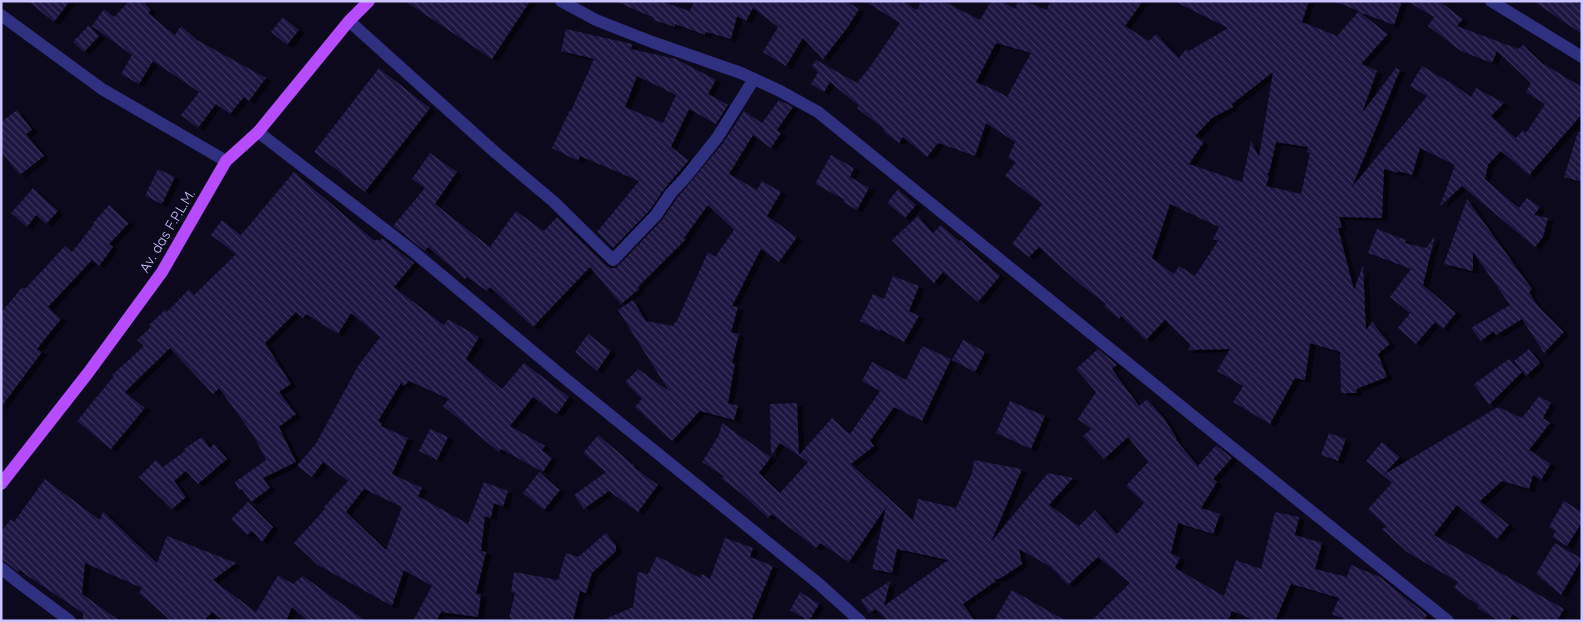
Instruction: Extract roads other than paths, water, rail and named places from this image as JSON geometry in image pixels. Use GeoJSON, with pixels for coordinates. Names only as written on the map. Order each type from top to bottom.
{"type":"FeatureCollection","features":[{"type":"Feature","properties":{"kind":"main road","name":"Av. das F.P.L.M."},"geometry":{"type":"LineString","coordinates":[[1,484],[88,373],[162,272],[226,161],[258,132],[349,21],[369,1]]}},
{"type":"Feature","properties":{"kind":"street"},"geometry":{"type":"LineString","coordinates":[[561,1],[596,20],[741,73],[780,91],[818,112],[1448,621]]}},
{"type":"Feature","properties":{"kind":"street"},"geometry":{"type":"LineString","coordinates":[[1491,1],[1582,57]]}},
{"type":"Feature","properties":{"kind":"street"},"geometry":{"type":"LineString","coordinates":[[1,15],[102,89],[226,161]]}},
{"type":"Feature","properties":{"kind":"street"},"geometry":{"type":"LineString","coordinates":[[349,21],[497,154],[554,202],[613,260],[656,215],[671,192],[685,178],[717,138],[754,79]]}},
{"type":"Feature","properties":{"kind":"street"},"geometry":{"type":"LineString","coordinates":[[258,132],[409,248],[567,380],[819,584],[860,621]]}},
{"type":"Feature","properties":{"kind":"street"},"geometry":{"type":"LineString","coordinates":[[1,568],[70,621]]}}]}
